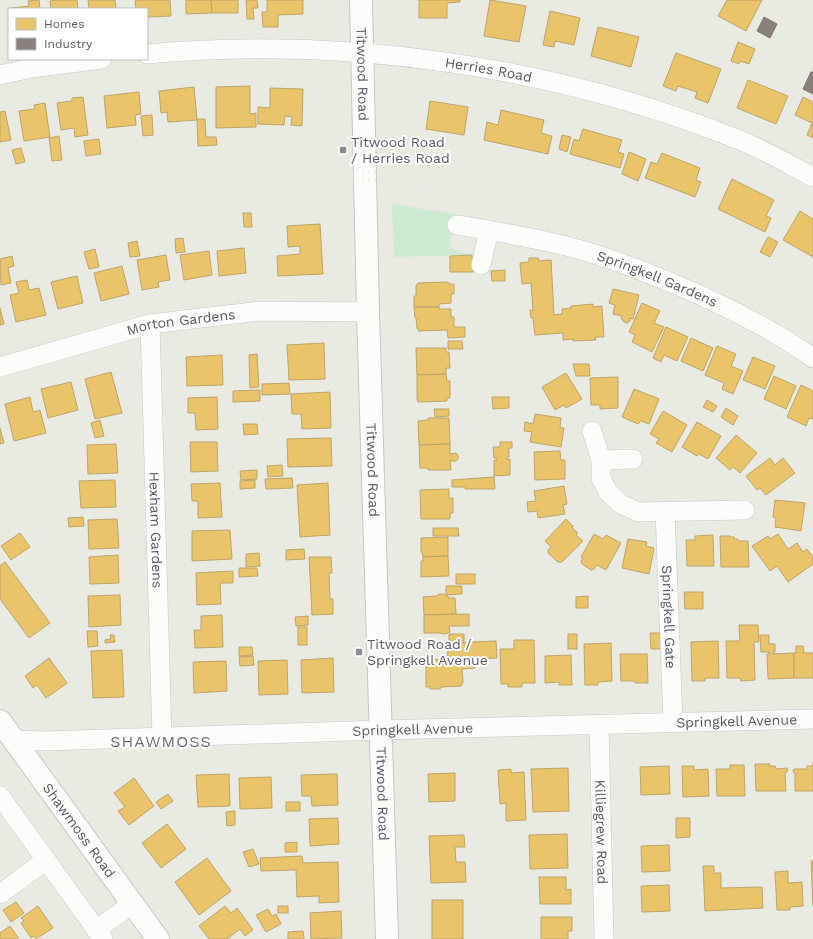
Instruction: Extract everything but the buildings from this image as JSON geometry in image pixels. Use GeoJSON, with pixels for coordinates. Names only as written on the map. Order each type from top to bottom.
{"type":"FeatureCollection","features":[{"type":"Feature","properties":{"kind":"main road","name":"Titwood Road"},"geometry":{"type":"LineString","coordinates":[[361,0],[368,312],[387,939]]}},
{"type":"Feature","properties":{"kind":"main road","name":"Shawmoss Road"},"geometry":{"type":"LineString","coordinates":[[0,721],[158,939]]}},
{"type":"Feature","properties":{"kind":"street","name":"Herries Road"},"geometry":{"type":"LineString","coordinates":[[148,54],[186,51],[243,50],[362,53],[442,62],[517,73],[596,92],[666,114],[743,142],[813,177]]}},
{"type":"Feature","properties":{"kind":"street"},"geometry":{"type":"LineString","coordinates":[[0,75],[32,68],[94,60]]}},
{"type":"Feature","properties":{"kind":"street","name":"Springkell Gardens"},"geometry":{"type":"LineString","coordinates":[[457,225],[489,230],[570,247],[642,270],[720,304],[758,323],[789,341],[813,358]]}},
{"type":"Feature","properties":{"kind":"street"},"geometry":{"type":"LineString","coordinates":[[482,266],[489,230]]}},
{"type":"Feature","properties":{"kind":"street","name":"Morton Gardens"},"geometry":{"type":"LineString","coordinates":[[0,367],[150,324],[260,311],[368,312]]}},
{"type":"Feature","properties":{"kind":"street","name":"Hexham Gardens"},"geometry":{"type":"LineString","coordinates":[[150,324],[162,737]]}},
{"type":"Feature","properties":{"kind":"street"},"geometry":{"type":"LineString","coordinates":[[592,431],[601,460],[601,478],[608,492],[621,504],[638,512],[744,510]]}},
{"type":"Feature","properties":{"kind":"street"},"geometry":{"type":"LineString","coordinates":[[601,460],[633,459]]}},
{"type":"Feature","properties":{"kind":"street","name":"Springkell Gate"},"geometry":{"type":"LineString","coordinates":[[666,511],[673,722]]}},
{"type":"Feature","properties":{"kind":"street","name":"Springkell Avenue"},"geometry":{"type":"LineString","coordinates":[[14,740],[45,741],[380,730],[813,719]]}},
{"type":"Feature","properties":{"kind":"street","name":"Killiegrew Road"},"geometry":{"type":"LineString","coordinates":[[599,724],[604,939]]}},
{"type":"Feature","properties":{"kind":"street"},"geometry":{"type":"LineString","coordinates":[[0,796],[100,934],[132,904]]}},
{"type":"Feature","properties":{"kind":"street"},"geometry":{"type":"LineString","coordinates":[[0,894],[46,860]]}},
{"type":"Feature","properties":{"kind":"green space"},"geometry":{"type":"Polygon","coordinates":[[[392,204],[453,214],[450,248],[472,255],[394,257],[392,204]]]}},
{"type":"Feature","properties":{"kind":"railway"},"geometry":{"type":"LineString","coordinates":[[0,209],[97,188],[251,169],[344,169],[479,182],[555,198],[654,231],[729,262],[813,307]]}},
{"type":"Feature","properties":{"kind":"railway"},"geometry":{"type":"LineString","coordinates":[[0,218],[74,201],[228,179],[255,177],[308,177],[361,179],[413,184],[465,192],[517,203],[568,216],[619,232],[669,250],[725,273],[761,290],[813,320]]}},
{"type":"Feature","properties":{"kind":"place","name":"Titwood Road / Herries Road"},"geometry":{"type":"Point","coordinates":[343,150]}},
{"type":"Feature","properties":{"kind":"place","name":"Titwood Road / Springkell Avenue"},"geometry":{"type":"Point","coordinates":[359,652]}},
{"type":"Feature","properties":{"kind":"district","name":"SHAWMOSS"},"geometry":{"type":"Point","coordinates":[161,741]}}]}
